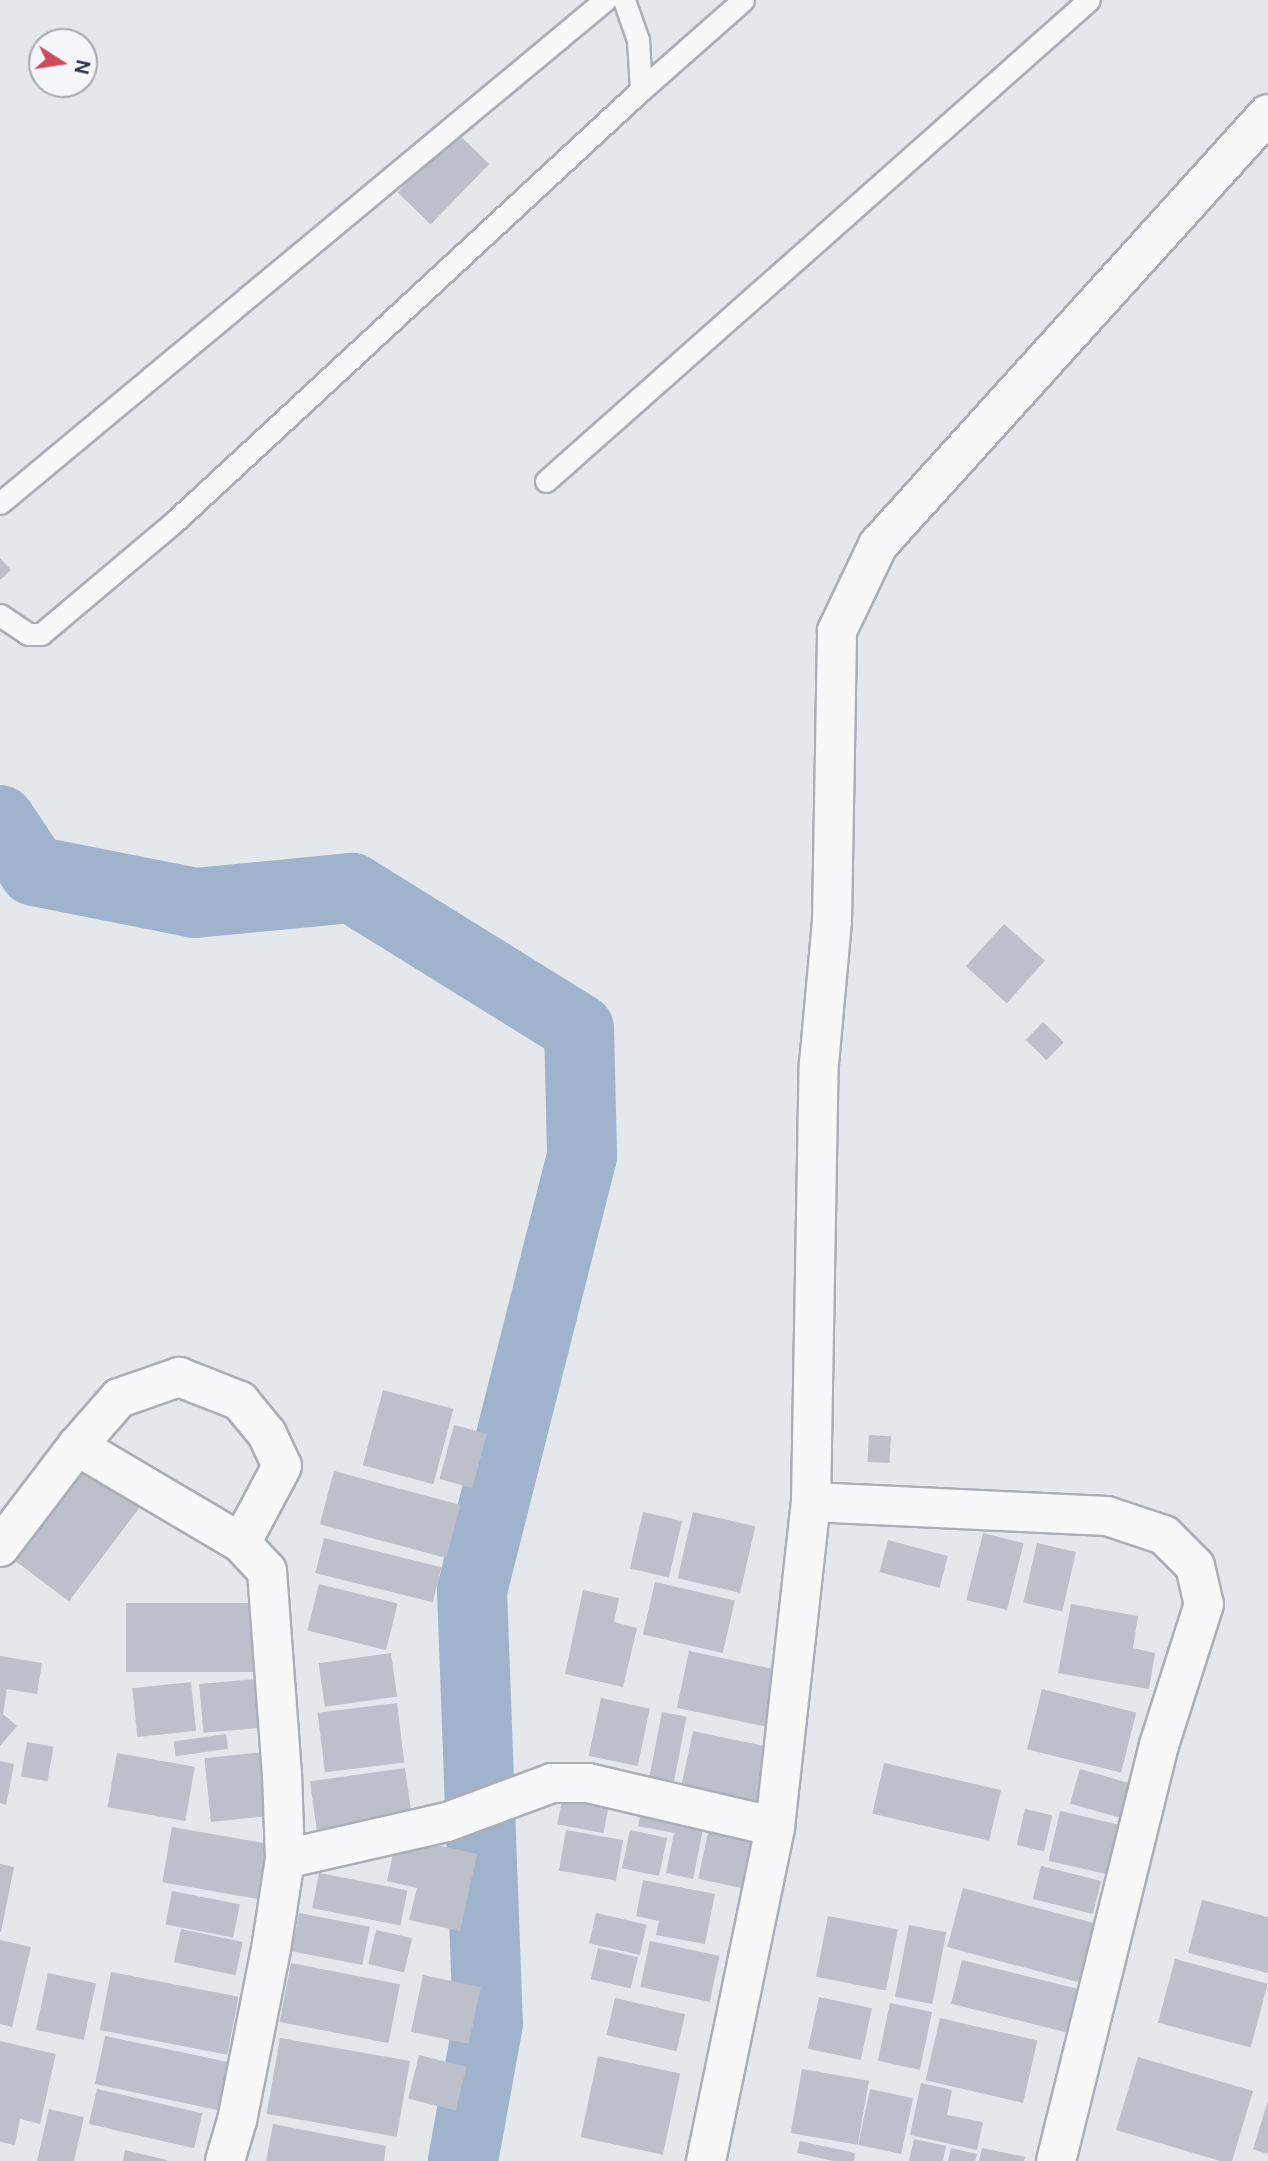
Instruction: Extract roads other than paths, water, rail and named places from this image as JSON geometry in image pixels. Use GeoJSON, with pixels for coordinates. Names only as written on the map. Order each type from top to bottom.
{"type":"FeatureCollection","features":[{"type":"Feature","properties":{"kind":"street"},"geometry":{"type":"LineString","coordinates":[[706,2161],[775,1827],[811,1502],[819,1064],[832,921],[837,631],[878,545],[1268,114]]}},
{"type":"Feature","properties":{"kind":"street"},"geometry":{"type":"LineString","coordinates":[[0,1547],[76,1446],[119,1398],[179,1377],[240,1401],[267,1434],[282,1466],[241,1544]]}},
{"type":"Feature","properties":{"kind":"street"},"geometry":{"type":"LineString","coordinates":[[76,1446],[241,1544],[267,1570],[282,1773],[285,1859],[271,1949],[237,2120],[225,2161]]}},
{"type":"Feature","properties":{"kind":"street"},"geometry":{"type":"LineString","coordinates":[[811,1502],[1107,1516],[1164,1535],[1195,1566],[1204,1604],[1159,1745],[1056,2161]]}},
{"type":"Feature","properties":{"kind":"street"},"geometry":{"type":"LineString","coordinates":[[285,1859],[447,1822],[552,1783],[588,1783],[775,1827]]}},
{"type":"Feature","properties":{"kind":"lane"},"geometry":{"type":"LineString","coordinates":[[0,503],[605,0]]}},
{"type":"Feature","properties":{"kind":"lane"},"geometry":{"type":"LineString","coordinates":[[624,0],[638,40],[641,90]]}},
{"type":"Feature","properties":{"kind":"lane"},"geometry":{"type":"LineString","coordinates":[[0,615],[28,634],[41,635],[174,522],[641,90],[743,0]]}},
{"type":"Feature","properties":{"kind":"lane"},"geometry":{"type":"LineString","coordinates":[[546,481],[1089,0]]}},
{"type":"Feature","properties":{"kind":"waterway"},"geometry":{"type":"LineString","coordinates":[[0,820],[34,871],[195,903],[352,888],[579,1029],[582,1156],[472,1590],[488,2023],[463,2161]]}}]}
